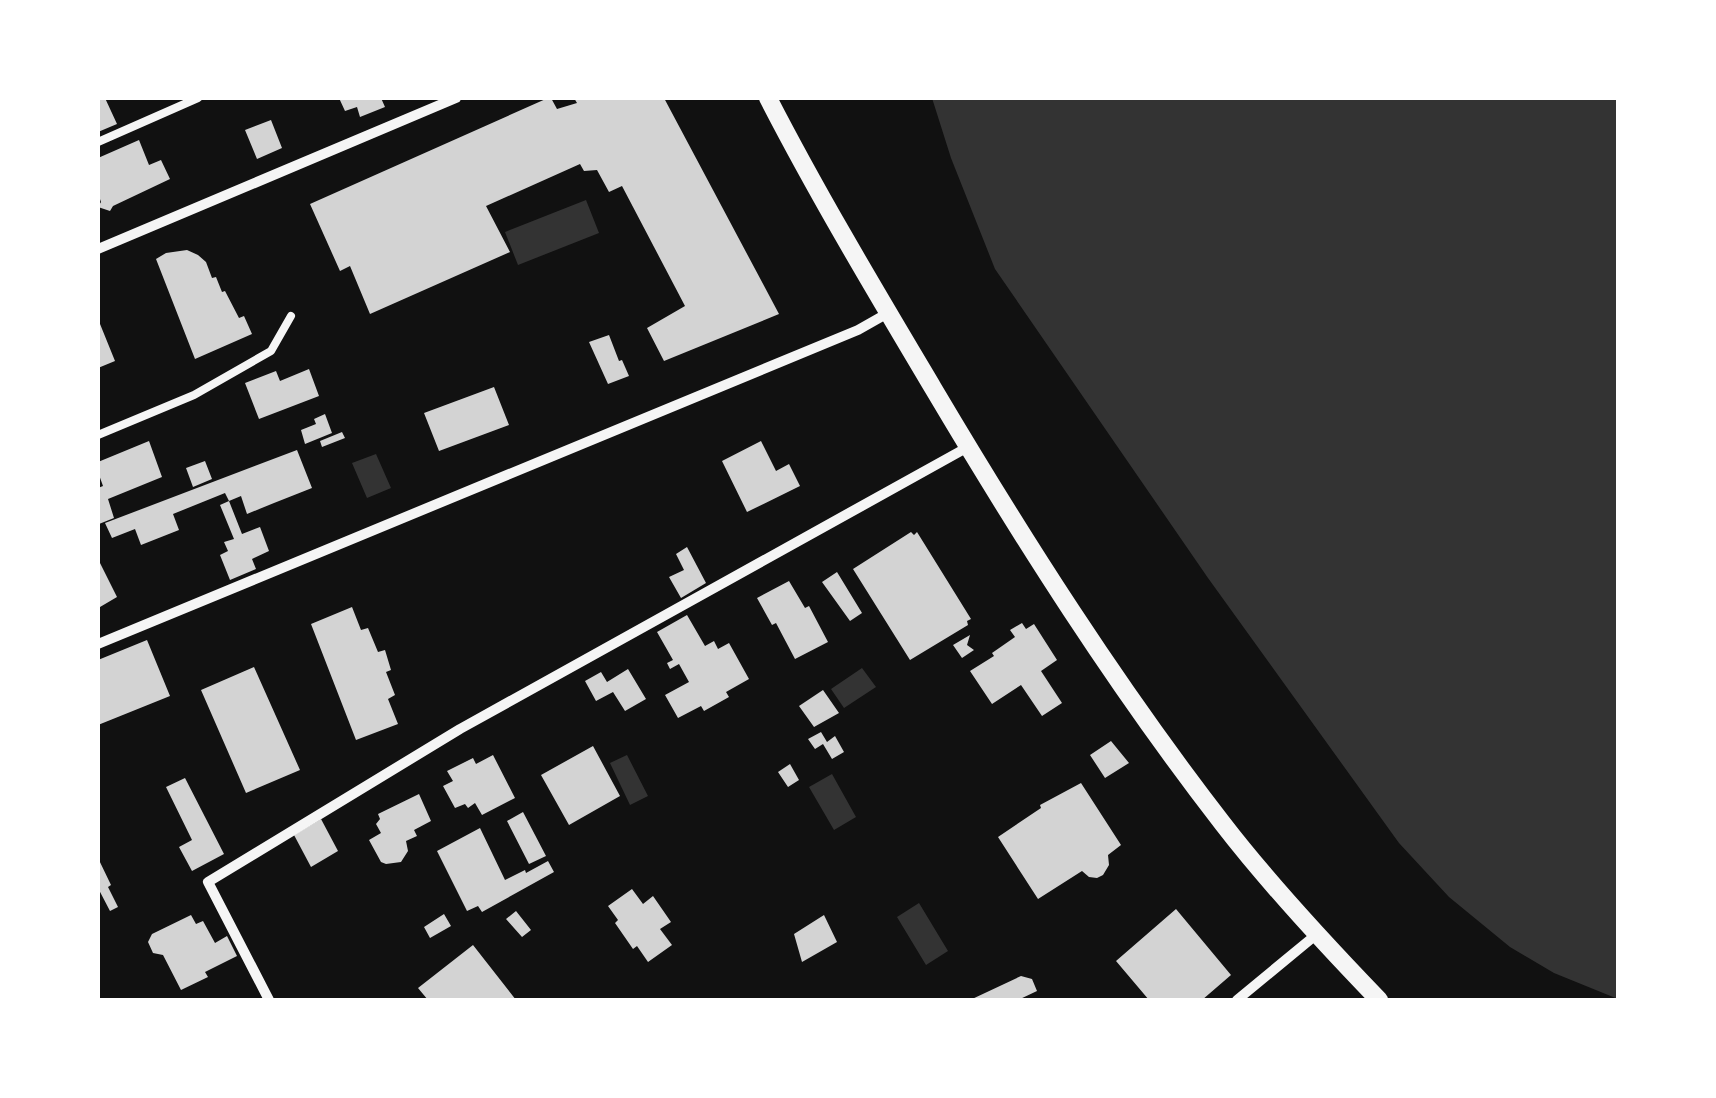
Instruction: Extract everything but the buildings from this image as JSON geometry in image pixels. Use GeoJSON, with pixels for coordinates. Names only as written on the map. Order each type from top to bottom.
{"type":"FeatureCollection","features":[{"type":"Feature","properties":{"kind":"street"},"geometry":{"type":"LineString","coordinates":[[98,249],[456,98]]}},
{"type":"Feature","properties":{"kind":"street"},"geometry":{"type":"LineString","coordinates":[[768,98],[810,180],[968,447],[1110,670],[1224,826],[1378,1000]]}},
{"type":"Feature","properties":{"kind":"street"},"geometry":{"type":"LineString","coordinates":[[98,644],[858,330],[888,313]]}},
{"type":"Feature","properties":{"kind":"street"},"geometry":{"type":"LineString","coordinates":[[269,1000],[208,882],[460,729],[968,447]]}},
{"type":"Feature","properties":{"kind":"street"},"geometry":{"type":"LineString","coordinates":[[1236,1000],[1316,934]]}},
{"type":"Feature","properties":{"kind":"lane"},"geometry":{"type":"LineString","coordinates":[[98,142],[198,98]]}},
{"type":"Feature","properties":{"kind":"lane"},"geometry":{"type":"LineString","coordinates":[[98,435],[194,395],[271,351],[291,316]]}},
{"type":"Feature","properties":{"kind":"shaded area"},"geometry":{"type":"Polygon","coordinates":[[[932,98],[1618,98],[1618,999],[1554,973],[1510,947],[1449,897],[1399,843],[1208,578],[995,269],[932,98]]]}},
{"type":"Feature","properties":{"kind":"shaded area"},"geometry":{"type":"Polygon","coordinates":[[[586,200],[599,233],[518,265],[505,232],[586,200]]]}},
{"type":"Feature","properties":{"kind":"shaded area"},"geometry":{"type":"Polygon","coordinates":[[[376,454],[391,488],[367,498],[352,463],[376,454]]]}},
{"type":"Feature","properties":{"kind":"shaded area"},"geometry":{"type":"Polygon","coordinates":[[[862,668],[876,687],[844,708],[831,689],[862,668]]]}},
{"type":"Feature","properties":{"kind":"shaded area"},"geometry":{"type":"Polygon","coordinates":[[[627,755],[648,796],[630,805],[610,763],[627,755]]]}},
{"type":"Feature","properties":{"kind":"shaded area"},"geometry":{"type":"Polygon","coordinates":[[[832,774],[856,817],[834,830],[809,787],[832,774]]]}},
{"type":"Feature","properties":{"kind":"shaded area"},"geometry":{"type":"Polygon","coordinates":[[[919,903],[948,951],[926,965],[897,917],[919,903]]]}}]}
